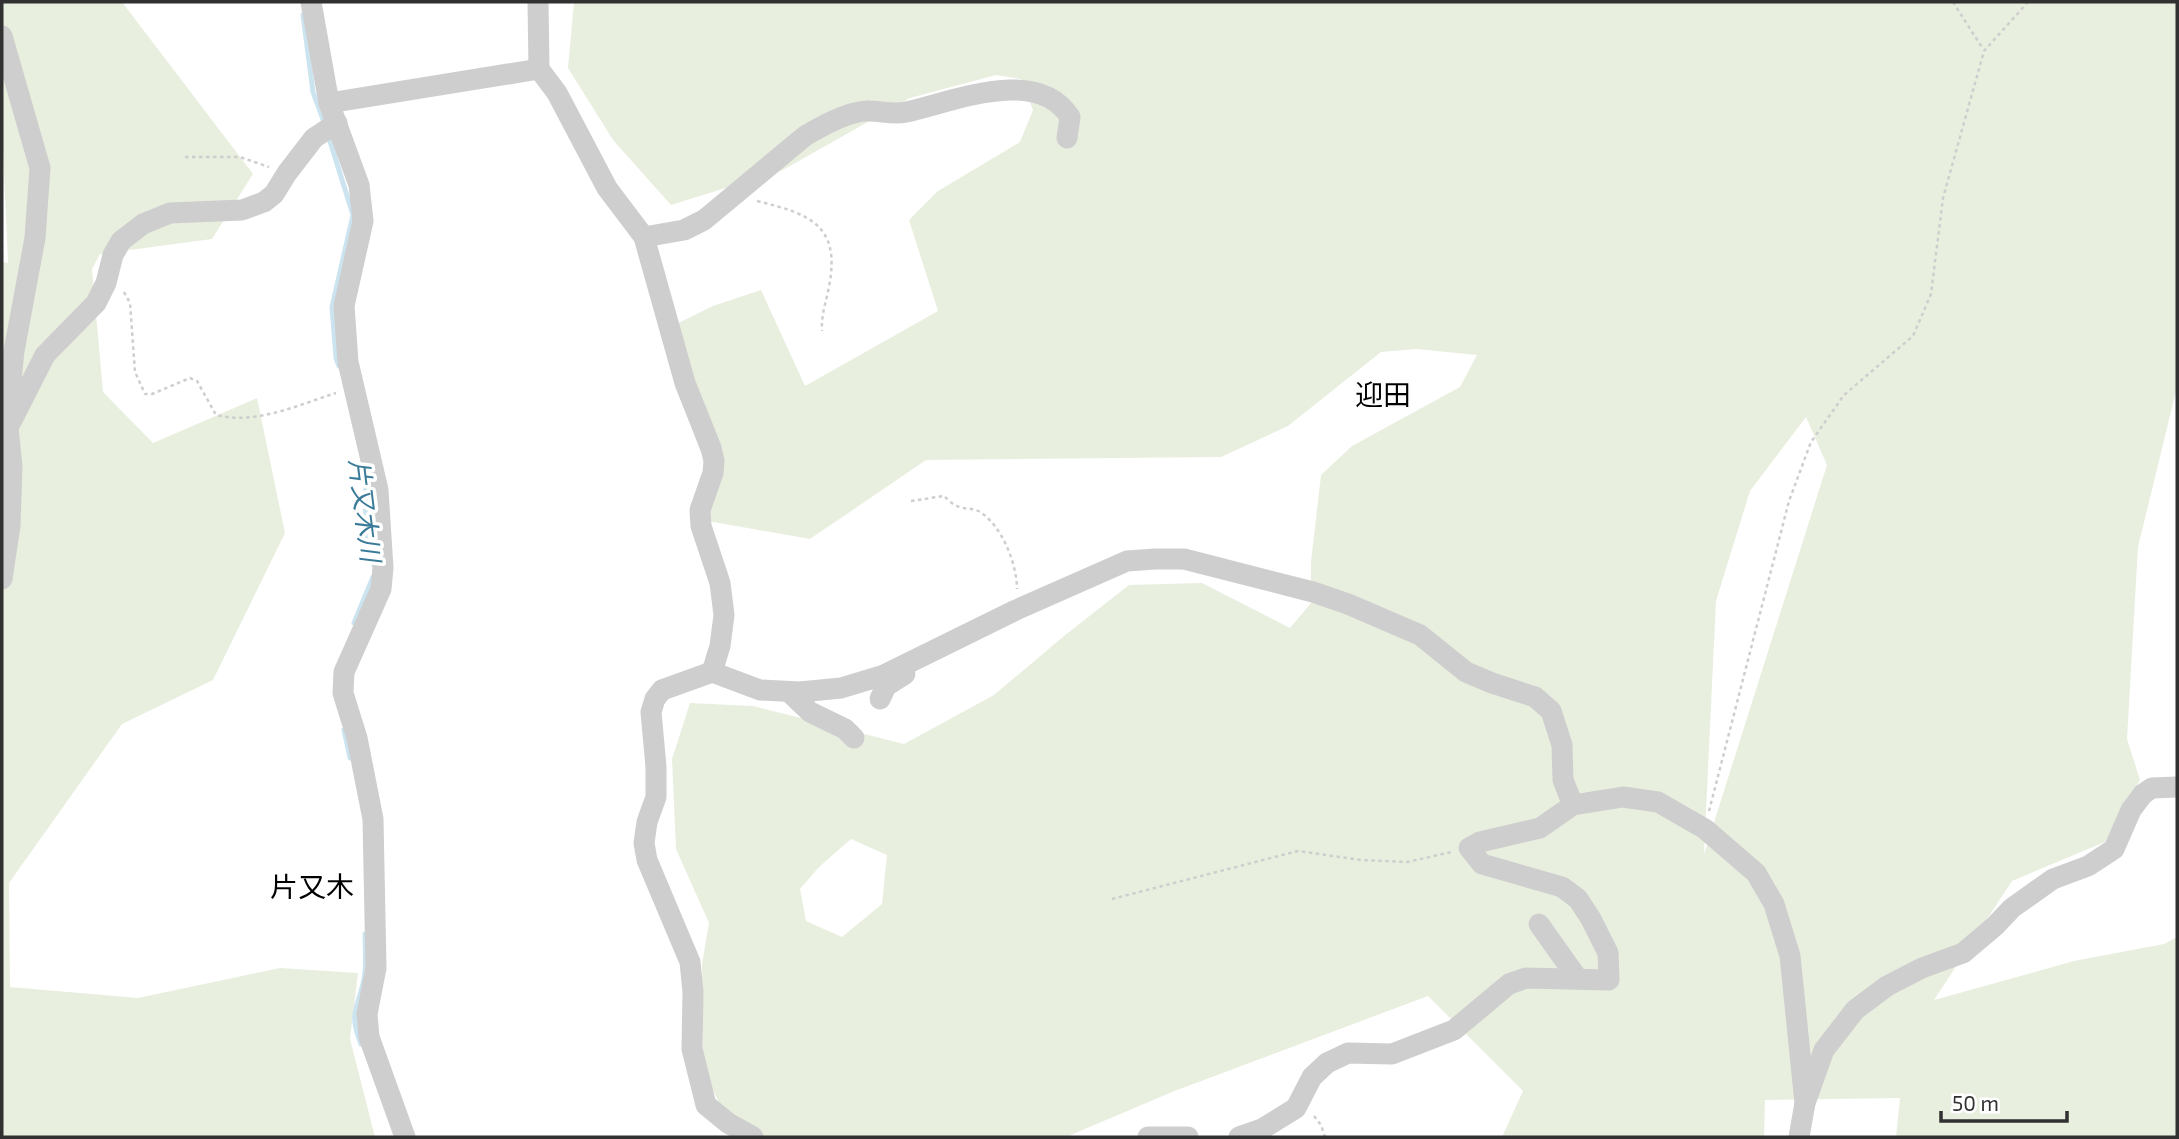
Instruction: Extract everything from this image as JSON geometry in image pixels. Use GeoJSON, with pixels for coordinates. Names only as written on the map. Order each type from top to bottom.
{"type":"FeatureCollection","features":[{"type":"Feature","properties":{"kind":"street"},"geometry":{"type":"LineString","coordinates":[[311,2],[329,103],[330,128],[359,185],[363,221],[344,306],[345,324],[348,362],[378,490],[383,568],[381,589],[344,672],[343,692],[357,738],[373,819],[376,968],[367,1014],[369,1037],[405,1137]]}},
{"type":"Feature","properties":{"kind":"street"},"geometry":{"type":"LineString","coordinates":[[538,2],[539,68],[557,93],[607,188],[644,237],[685,383],[715,461],[700,510],[701,526],[720,583],[724,615],[720,646],[712,672]]}},
{"type":"Feature","properties":{"kind":"street"},"geometry":{"type":"LineString","coordinates":[[2,36],[40,168],[35,238],[7,361],[8,427],[12,467],[11,503],[2,579]]}},
{"type":"Feature","properties":{"kind":"street"},"geometry":{"type":"LineString","coordinates":[[329,103],[539,68]]}},
{"type":"Feature","properties":{"kind":"street"},"geometry":{"type":"LineString","coordinates":[[644,237],[684,230],[704,219],[822,125],[865,110],[895,114],[947,99],[1025,89],[1049,95],[1065,110],[1070,117],[1067,138]]}},
{"type":"Feature","properties":{"kind":"street"},"geometry":{"type":"LineString","coordinates":[[8,427],[45,355],[96,303],[121,241],[143,224],[170,213],[242,210],[264,202],[274,194],[281,171],[314,138],[330,128]]}},
{"type":"Feature","properties":{"kind":"street"},"geometry":{"type":"LineString","coordinates":[[753,1137],[728,1123],[706,1105],[692,1049],[693,992],[690,962],[647,860],[644,843],[647,822],[656,797],[651,712],[655,699],[673,685],[712,672],[760,690],[789,692],[841,688],[884,675],[1016,610],[1127,561],[1184,559],[1325,596],[1420,635],[1466,672],[1535,697],[1551,710],[1562,745],[1563,780],[1573,806]]}},
{"type":"Feature","properties":{"kind":"street"},"geometry":{"type":"LineString","coordinates":[[880,699],[887,686],[911,671],[923,655]]}},
{"type":"Feature","properties":{"kind":"street"},"geometry":{"type":"LineString","coordinates":[[789,692],[810,712],[845,729],[854,738]]}},
{"type":"Feature","properties":{"kind":"street"},"geometry":{"type":"LineString","coordinates":[[1799,1137],[1804,1103],[1824,1050],[1856,1010],[1887,986],[1922,968],[1963,953],[2012,908],[2053,879],[2088,866],[2114,849],[2131,810],[2143,794],[2152,788],[2177,787]]}},
{"type":"Feature","properties":{"kind":"street"},"geometry":{"type":"LineString","coordinates":[[1239,1137],[1262,1129],[1297,1107],[1312,1077],[1327,1063],[1348,1054],[1392,1054],[1454,1030],[1509,984],[1526,978],[1609,980],[1608,953],[1578,899],[1562,887],[1482,864],[1469,848],[1480,842],[1539,828],[1573,806],[1623,797],[1658,802],[1705,829],[1756,873],[1774,904],[1790,957],[1804,1103]]}},
{"type":"Feature","properties":{"kind":"street"},"geometry":{"type":"LineString","coordinates":[[1539,924],[1578,979]]}},
{"type":"Feature","properties":{"kind":"street"},"geometry":{"type":"LineString","coordinates":[[1148,1137],[1188,1137]]}},
{"type":"Feature","properties":{"kind":"path"},"geometry":{"type":"LineString","coordinates":[[1953,2],[1984,51]]}},
{"type":"Feature","properties":{"kind":"path"},"geometry":{"type":"LineString","coordinates":[[1705,829],[1789,501],[1811,442],[1844,395],[1913,336],[1931,294],[1942,198],[1984,51],[2028,2]]}},
{"type":"Feature","properties":{"kind":"path"},"geometry":{"type":"LineString","coordinates":[[185,157],[240,157],[281,171]]}},
{"type":"Feature","properties":{"kind":"path"},"geometry":{"type":"LineString","coordinates":[[733,195],[804,215],[819,227],[832,247],[832,268],[821,318],[822,331]]}},
{"type":"Feature","properties":{"kind":"path"},"geometry":{"type":"LineString","coordinates":[[108,274],[123,289],[130,303],[135,372],[145,394],[152,394],[190,377],[197,380],[216,415],[229,418],[271,414],[336,393]]}},
{"type":"Feature","properties":{"kind":"path"},"geometry":{"type":"LineString","coordinates":[[911,501],[944,496],[956,506],[984,514],[995,527],[1013,560],[1017,580],[1016,610]]}},
{"type":"Feature","properties":{"kind":"path"},"geometry":{"type":"LineString","coordinates":[[1112,899],[1298,851],[1360,860],[1407,862],[1469,848]]}},
{"type":"Feature","properties":{"kind":"path"},"geometry":{"type":"LineString","coordinates":[[1297,1107],[1312,1114],[1321,1125],[1325,1137]]}},
{"type":"Feature","properties":{"kind":"green space"},"geometry":{"type":"Polygon","coordinates":[[[2,2],[122,2],[253,174],[212,239],[100,254],[92,269],[103,392],[153,443],[257,398],[285,533],[213,680],[122,724],[9,883],[10,987],[138,998],[280,968],[358,973],[350,1039],[375,1137],[2,1137],[2,262],[8,263],[2,128],[2,2]]]}},
{"type":"Feature","properties":{"kind":"green space"},"geometry":{"type":"Polygon","coordinates":[[[574,2],[2177,2],[2177,387],[2138,547],[2127,739],[2140,780],[2105,842],[2012,881],[1934,1000],[2074,961],[2164,944],[2177,937],[2177,1137],[1896,1137],[1900,1098],[1765,1100],[1764,1137],[1502,1137],[1523,1091],[1428,996],[1172,1092],[1066,1137],[736,1137],[703,1070],[702,964],[709,923],[676,849],[672,759],[690,703],[753,706],[904,744],[994,695],[1129,585],[1202,583],[1290,628],[1311,603],[1311,562],[1321,475],[1352,446],[1460,387],[1477,355],[1416,349],[1381,352],[1288,426],[1221,457],[926,460],[810,539],[708,521],[714,487],[676,387],[660,332],[713,306],[761,290],[805,386],[938,311],[909,220],[938,191],[1020,142],[1033,110],[1021,79],[996,75],[910,98],[783,170],[671,205],[613,140],[568,68],[574,2]],[[1806,417],[1750,491],[1716,601],[1704,854],[1827,465],[1806,417]],[[851,839],[819,867],[800,889],[806,921],[842,937],[882,904],[887,855],[851,839]]]}},
{"type":"Feature","properties":{"kind":"waterway","name":"片又木川"},"geometry":{"type":"LineString","coordinates":[[303,15],[313,92],[325,125]]}},
{"type":"Feature","properties":{"kind":"waterway","name":"片又木川"},"geometry":{"type":"LineString","coordinates":[[328,135],[353,215],[332,307],[339,366]]}},
{"type":"Feature","properties":{"kind":"waterway","name":"片又木川"},"geometry":{"type":"LineString","coordinates":[[366,481],[365,536],[374,565]]}},
{"type":"Feature","properties":{"kind":"waterway","name":"片又木川"},"geometry":{"type":"LineString","coordinates":[[354,623],[373,577]]}},
{"type":"Feature","properties":{"kind":"waterway","name":"片又木川"},"geometry":{"type":"LineString","coordinates":[[344,730],[350,758]]}},
{"type":"Feature","properties":{"kind":"waterway","name":"片又木川"},"geometry":{"type":"LineString","coordinates":[[361,1044],[355,1024],[355,1011],[365,974],[365,934]]}},
{"type":"Feature","properties":{"kind":"district","name":"迎田"},"geometry":{"type":"Point","coordinates":[1383,394]}},
{"type":"Feature","properties":{"kind":"district","name":"片又木"},"geometry":{"type":"Point","coordinates":[312,886]}}]}
